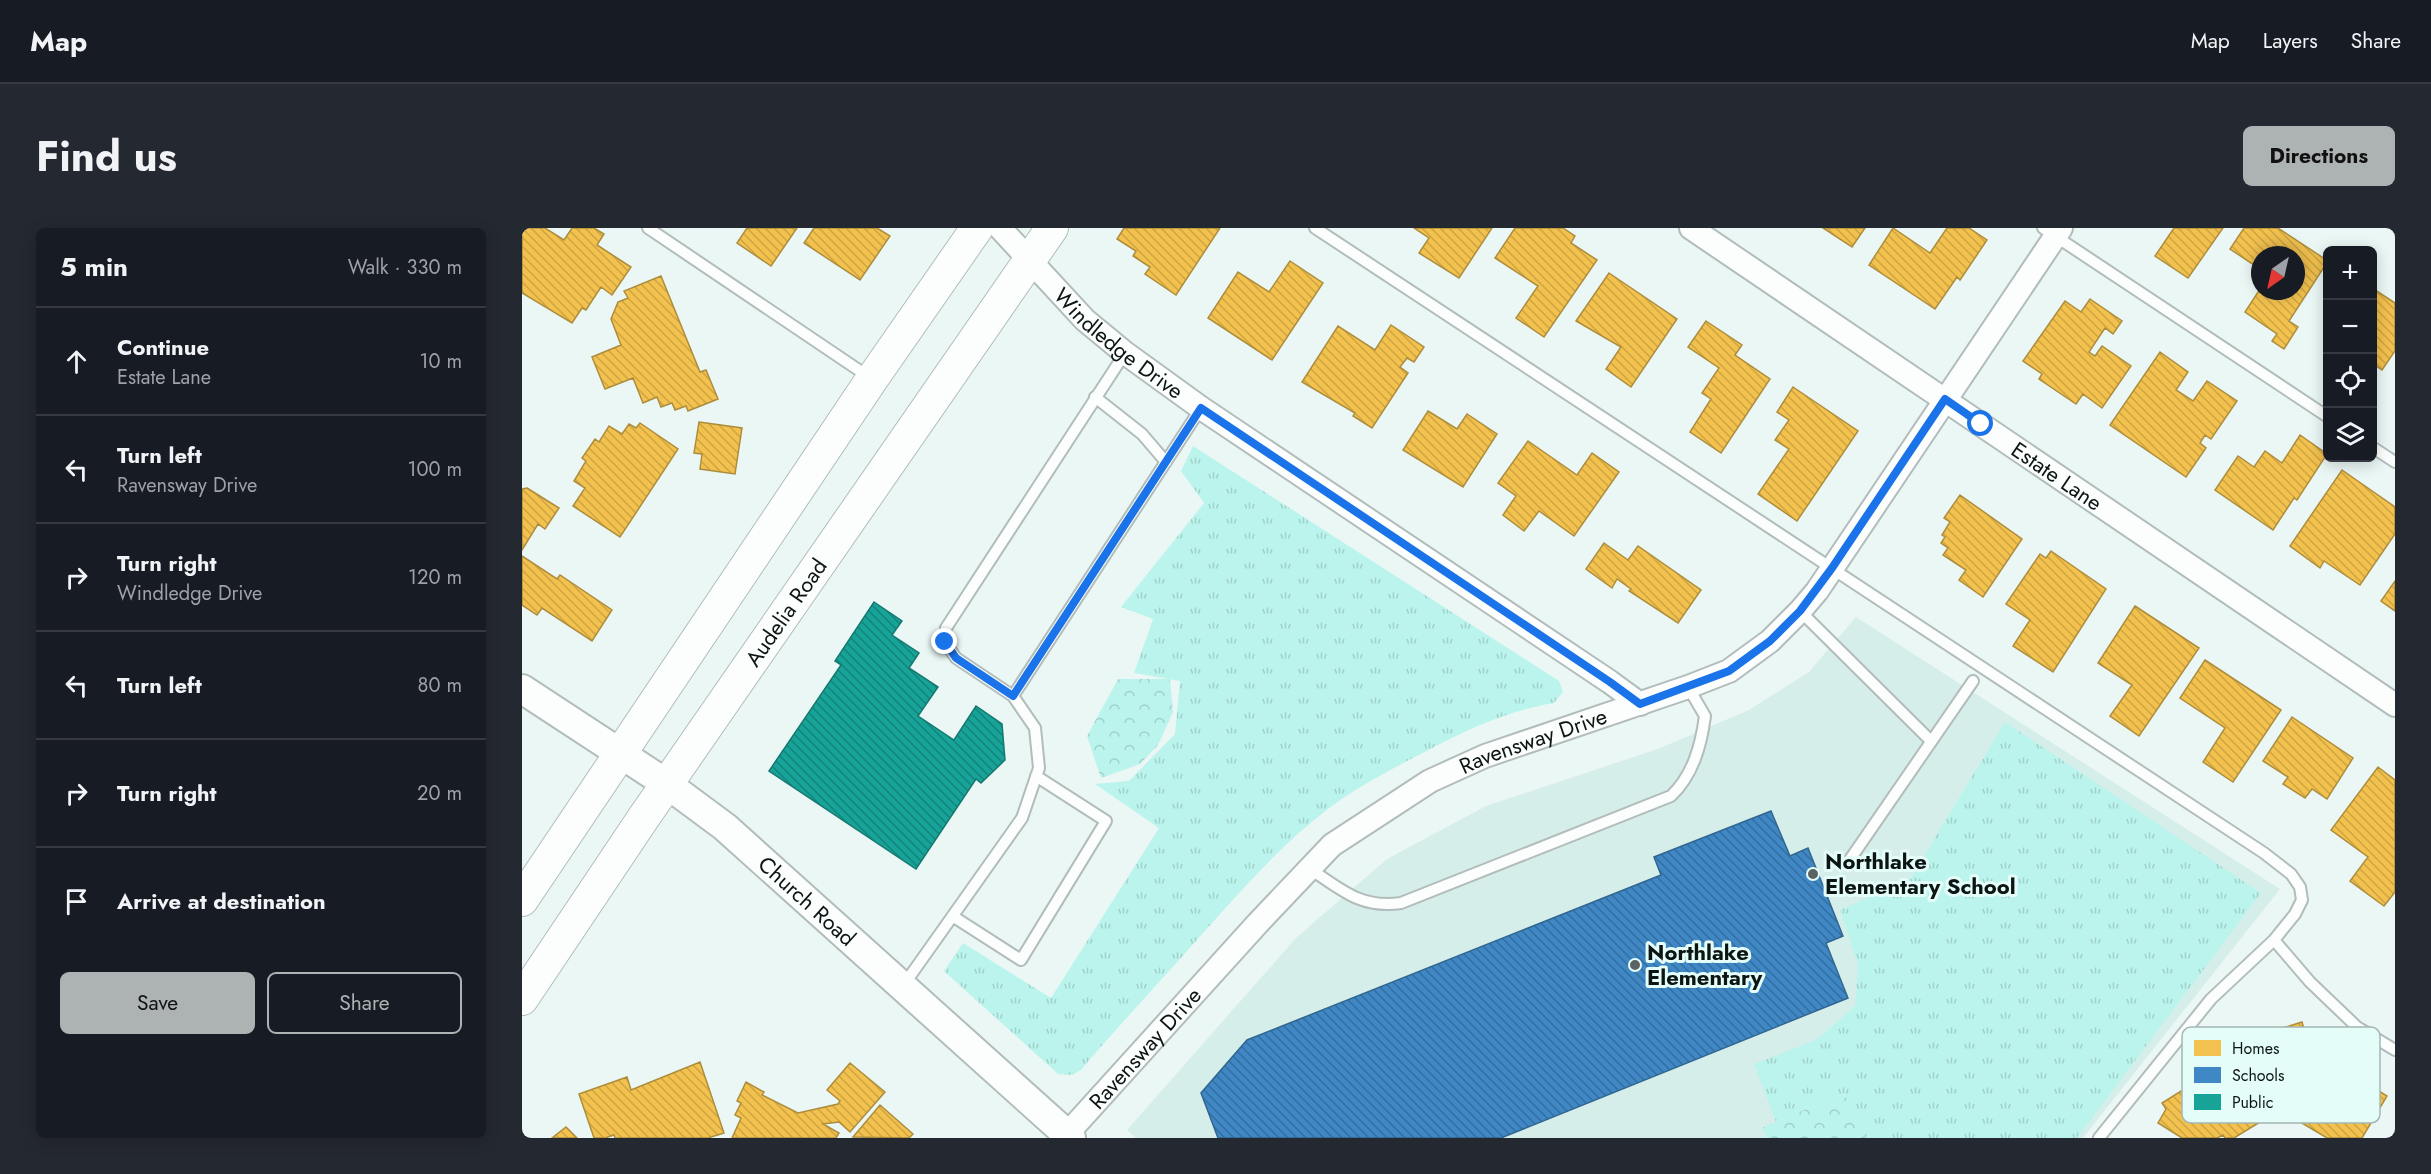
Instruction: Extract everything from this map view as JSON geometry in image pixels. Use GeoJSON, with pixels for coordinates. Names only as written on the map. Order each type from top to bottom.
{"type":"FeatureCollection","features":[{"type":"Feature","properties":{"kind":"main road"},"geometry":{"type":"LineString","coordinates":[[522,900],[872,379],[978,228]]}},
{"type":"Feature","properties":{"kind":"main road","name":"Audelia Road"},"geometry":{"type":"LineString","coordinates":[[522,999],[667,784],[1052,228]]}},
{"type":"Feature","properties":{"kind":"street","name":"Windledge Drive"},"geometry":{"type":"LineString","coordinates":[[1000,228],[1054,290],[1085,321],[1125,353],[1201,408],[1640,704]]}},
{"type":"Feature","properties":{"kind":"street","name":"Estate Lane"},"geometry":{"type":"LineString","coordinates":[[1690,228],[2395,705]]}},
{"type":"Feature","properties":{"kind":"street","name":"Ravensway Drive"},"geometry":{"type":"LineString","coordinates":[[1069,1136],[1309,867],[1332,845],[1430,781],[1485,756],[1640,704],[1729,671],[1770,641],[1800,611],[1832,568],[1945,399],[2053,231]]}},
{"type":"Feature","properties":{"kind":"street","name":"Church Road"},"geometry":{"type":"LineString","coordinates":[[522,689],[667,784],[724,827],[1069,1136]]}},
{"type":"Feature","properties":{"kind":"lane"},"geometry":{"type":"LineString","coordinates":[[648,228],[872,379]]}},
{"type":"Feature","properties":{"kind":"lane"},"geometry":{"type":"LineString","coordinates":[[1315,228],[2264,853],[2291,874],[2300,887],[2302,900],[2274,940],[2211,999],[2188,1027]]}},
{"type":"Feature","properties":{"kind":"lane"},"geometry":{"type":"LineString","coordinates":[[2053,231],[2323,414]]}},
{"type":"Feature","properties":{"kind":"lane"},"geometry":{"type":"LineString","coordinates":[[902,987],[954,917],[1022,818],[1039,768],[1035,728],[1013,696],[956,658],[945,642],[946,628],[1125,353]]}},
{"type":"Feature","properties":{"kind":"lane"},"geometry":{"type":"LineString","coordinates":[[1095,397],[1142,434],[1166,462]]}},
{"type":"Feature","properties":{"kind":"lane"},"geometry":{"type":"LineString","coordinates":[[1013,696],[1201,408]]}},
{"type":"Feature","properties":{"kind":"lane"},"geometry":{"type":"LineString","coordinates":[[2377,450],[2395,462]]}},
{"type":"Feature","properties":{"kind":"lane"},"geometry":{"type":"LineString","coordinates":[[1800,611],[1931,741]]}},
{"type":"Feature","properties":{"kind":"lane"},"geometry":{"type":"LineString","coordinates":[[1851,858],[1973,681]]}},
{"type":"Feature","properties":{"kind":"lane"},"geometry":{"type":"LineString","coordinates":[[1309,867],[1360,901],[1388,905],[1401,903],[1671,796],[1681,786],[1700,749],[1704,727],[1705,716],[1688,687]]}},
{"type":"Feature","properties":{"kind":"lane"},"geometry":{"type":"LineString","coordinates":[[954,917],[1020,960],[1106,820],[1036,776]]}},
{"type":"Feature","properties":{"kind":"lane"},"geometry":{"type":"LineString","coordinates":[[2274,940],[2310,982],[2356,1027]]}},
{"type":"Feature","properties":{"kind":"lane"},"geometry":{"type":"LineString","coordinates":[[2098,1138],[2182,1035]]}},
{"type":"Feature","properties":{"kind":"lane"},"geometry":{"type":"LineString","coordinates":[[2380,1041],[2395,1050]]}},
{"type":"Feature","properties":{"kind":"shaded area","name":"Northlake Elementary School"},"geometry":{"type":"Polygon","coordinates":[[[1856,617],[2280,889],[2083,1138],[1136,1138],[1127,1130],[1296,938],[1387,859],[1486,806],[1658,749],[1749,710],[1809,672],[1856,617]]]}},
{"type":"Feature","properties":{"kind":"green space"},"geometry":{"type":"Polygon","coordinates":[[[1193,446],[1559,681],[1563,692],[1554,703],[1507,715],[1449,740],[1393,768],[1328,809],[1292,839],[1259,872],[1081,1070],[1072,1075],[1058,1074],[944,971],[963,943],[1051,998],[1159,828],[1095,784],[1129,781],[1175,734],[1180,681],[1134,673],[1153,619],[1121,607],[1204,503],[1181,471],[1193,446]]]}},
{"type":"Feature","properties":{"kind":"green space"},"geometry":{"type":"Polygon","coordinates":[[[1118,679],[1170,679],[1173,712],[1158,745],[1140,764],[1101,778],[1087,736],[1118,679]]]}},
{"type":"Feature","properties":{"kind":"green space"},"geometry":{"type":"Polygon","coordinates":[[[2005,722],[2261,893],[2077,1138],[1865,1138],[1844,1093],[1776,1122],[1754,1064],[1816,1040],[1855,1006],[1858,965],[1840,910],[1910,879],[2005,722]]]}},
{"type":"Feature","properties":{"kind":"green space"},"geometry":{"type":"Polygon","coordinates":[[[1844,1093],[1865,1138],[1767,1138],[1762,1128],[1844,1093]]]}},
{"type":"Feature","properties":{"kind":"building: Homes"},"geometry":{"type":"Polygon","coordinates":[[[522,228],[545,228],[564,240],[572,228],[594,228],[604,234],[597,245],[631,267],[612,295],[601,287],[586,310],[582,308],[572,323],[522,293],[522,228]]]}},
{"type":"Feature","properties":{"kind":"building: Homes"},"geometry":{"type":"Polygon","coordinates":[[[747,228],[797,228],[771,266],[737,243],[747,228]]]}},
{"type":"Feature","properties":{"kind":"building: Homes"},"geometry":{"type":"Polygon","coordinates":[[[814,228],[877,228],[890,236],[860,280],[804,243],[814,228]]]}},
{"type":"Feature","properties":{"kind":"building: Homes"},"geometry":{"type":"Polygon","coordinates":[[[1124,228],[1220,228],[1176,295],[1145,274],[1150,267],[1133,256],[1136,251],[1117,239],[1124,228]]]}},
{"type":"Feature","properties":{"kind":"building: Homes"},"geometry":{"type":"Polygon","coordinates":[[[1414,228],[1492,228],[1459,278],[1419,253],[1429,238],[1414,228]]]}},
{"type":"Feature","properties":{"kind":"building: Homes"},"geometry":{"type":"Polygon","coordinates":[[[1515,228],[1563,228],[1575,236],[1571,243],[1597,260],[1544,337],[1516,318],[1538,286],[1495,258],[1515,228]]]}},
{"type":"Feature","properties":{"kind":"building: Homes"},"geometry":{"type":"Polygon","coordinates":[[[1823,228],[1865,228],[1852,247],[1823,228]]]}},
{"type":"Feature","properties":{"kind":"building: Homes"},"geometry":{"type":"Polygon","coordinates":[[[1893,228],[1930,253],[1947,228],[1969,228],[1987,240],[1960,280],[1957,277],[1935,309],[1869,265],[1893,228]]]}},
{"type":"Feature","properties":{"kind":"building: Homes"},"geometry":{"type":"Polygon","coordinates":[[[2174,228],[2223,228],[2188,278],[2155,256],[2174,228]]]}},
{"type":"Feature","properties":{"kind":"building: Homes"},"geometry":{"type":"Polygon","coordinates":[[[2244,228],[2278,228],[2323,258],[2323,269],[2305,296],[2305,246],[2251,246],[2251,263],[2230,249],[2244,228]]]}},
{"type":"Feature","properties":{"kind":"building: Homes"},"geometry":{"type":"Polygon","coordinates":[[[1290,261],[1323,283],[1272,360],[1208,318],[1238,272],[1269,292],[1290,261]]]}},
{"type":"Feature","properties":{"kind":"building: Homes"},"geometry":{"type":"Polygon","coordinates":[[[1609,273],[1677,319],[1631,387],[1606,369],[1621,347],[1576,321],[1609,273]]]}},
{"type":"Feature","properties":{"kind":"building: Homes"},"geometry":{"type":"Polygon","coordinates":[[[661,276],[700,372],[706,370],[718,399],[688,411],[686,406],[675,410],[672,403],[661,407],[657,397],[643,403],[633,378],[605,389],[592,357],[621,345],[611,319],[618,302],[628,298],[624,291],[661,276]]]}},
{"type":"Feature","properties":{"kind":"building: Homes"},"geometry":{"type":"Polygon","coordinates":[[[2377,291],[2395,303],[2395,351],[2382,370],[2377,366],[2377,291]]]}},
{"type":"Feature","properties":{"kind":"building: Homes"},"geometry":{"type":"Polygon","coordinates":[[[2090,299],[2122,321],[2113,334],[2105,328],[2089,352],[2095,356],[2102,346],[2131,366],[2102,408],[2083,394],[2076,404],[2039,379],[2042,374],[2023,361],[2065,301],[2081,312],[2090,299]]]}},
{"type":"Feature","properties":{"kind":"building: Homes"},"geometry":{"type":"Polygon","coordinates":[[[2253,300],[2303,300],[2289,321],[2298,327],[2284,349],[2272,341],[2277,334],[2245,312],[2253,300]]]}},
{"type":"Feature","properties":{"kind":"building: Homes"},"geometry":{"type":"Polygon","coordinates":[[[1706,321],[1742,345],[1735,355],[1770,379],[1721,453],[1690,432],[1711,399],[1702,393],[1719,368],[1688,347],[1706,321]]]}},
{"type":"Feature","properties":{"kind":"building: Homes"},"geometry":{"type":"Polygon","coordinates":[[[1391,325],[1424,347],[1414,362],[1407,358],[1400,367],[1408,373],[1372,428],[1353,416],[1355,413],[1302,382],[1338,326],[1375,350],[1391,325]]]}},
{"type":"Feature","properties":{"kind":"building: Homes"},"geometry":{"type":"Polygon","coordinates":[[[2160,352],[2188,372],[2176,390],[2193,401],[2207,381],[2237,401],[2211,439],[2205,435],[2200,443],[2206,448],[2186,477],[2110,425],[2160,352]]]}},
{"type":"Feature","properties":{"kind":"building: Homes"},"geometry":{"type":"Polygon","coordinates":[[[1793,387],[1858,431],[1797,521],[1758,494],[1789,449],[1775,440],[1789,420],[1777,412],[1793,387]]]}},
{"type":"Feature","properties":{"kind":"building: Homes"},"geometry":{"type":"Polygon","coordinates":[[[1428,411],[1457,429],[1467,414],[1497,434],[1463,487],[1403,450],[1428,411]]]}},
{"type":"Feature","properties":{"kind":"building: Homes"},"geometry":{"type":"Polygon","coordinates":[[[699,422],[742,428],[735,474],[700,469],[702,454],[694,453],[699,422]]]}},
{"type":"Feature","properties":{"kind":"building: Homes"},"geometry":{"type":"Polygon","coordinates":[[[640,423],[678,449],[620,537],[573,506],[585,488],[574,481],[586,461],[582,458],[595,439],[599,442],[609,426],[622,434],[629,424],[636,428],[640,423]]]}},
{"type":"Feature","properties":{"kind":"building: Homes"},"geometry":{"type":"Polygon","coordinates":[[[2300,435],[2323,451],[2323,460],[2297,500],[2294,498],[2273,530],[2215,490],[2238,456],[2254,467],[2265,451],[2282,463],[2300,435]]]}},
{"type":"Feature","properties":{"kind":"building: Homes"},"geometry":{"type":"Polygon","coordinates":[[[1528,441],[1577,475],[1592,453],[1619,472],[1574,536],[1539,511],[1524,531],[1503,515],[1516,496],[1498,483],[1528,441]]]}},
{"type":"Feature","properties":{"kind":"building: Homes"},"geometry":{"type":"Polygon","coordinates":[[[2342,470],[2395,507],[2395,534],[2360,585],[2324,561],[2320,568],[2290,546],[2342,470]]]}},
{"type":"Feature","properties":{"kind":"building: Homes"},"geometry":{"type":"Polygon","coordinates":[[[527,488],[559,508],[545,529],[538,524],[522,550],[522,489],[527,488]]]}},
{"type":"Feature","properties":{"kind":"building: Homes"},"geometry":{"type":"Polygon","coordinates":[[[1960,495],[2022,539],[1983,597],[1959,580],[1966,570],[1943,555],[1948,548],[1941,543],[1945,537],[1942,535],[1950,522],[1944,518],[1960,495]]]}},
{"type":"Feature","properties":{"kind":"building: Homes"},"geometry":{"type":"Polygon","coordinates":[[[1604,543],[1628,560],[1638,546],[1701,590],[1678,623],[1629,591],[1631,589],[1617,579],[1612,588],[1586,569],[1604,543]]]}},
{"type":"Feature","properties":{"kind":"building: Homes"},"geometry":{"type":"Polygon","coordinates":[[[2051,551],[2106,589],[2053,672],[2013,646],[2030,620],[2006,604],[2040,554],[2046,558],[2051,551]]]}},
{"type":"Feature","properties":{"kind":"building: Homes"},"geometry":{"type":"Polygon","coordinates":[[[522,556],[557,579],[560,575],[612,610],[592,641],[542,608],[537,615],[522,605],[522,556]]]}},
{"type":"Feature","properties":{"kind":"building: Homes"},"geometry":{"type":"Polygon","coordinates":[[[2395,581],[2395,611],[2381,601],[2395,581]]]}},
{"type":"Feature","properties":{"kind":"building: Homes"},"geometry":{"type":"Polygon","coordinates":[[[2135,606],[2199,648],[2139,736],[2110,716],[2132,685],[2098,663],[2135,606]]]}},
{"type":"Feature","properties":{"kind":"building: Homes"},"geometry":{"type":"Polygon","coordinates":[[[2205,660],[2281,710],[2233,782],[2203,762],[2225,728],[2180,698],[2205,660]]]}},
{"type":"Feature","properties":{"kind":"building: Homes"},"geometry":{"type":"Polygon","coordinates":[[[2292,717],[2353,758],[2327,799],[2312,789],[2305,798],[2283,784],[2288,777],[2263,761],[2292,717]]]}},
{"type":"Feature","properties":{"kind":"building: Homes"},"geometry":{"type":"Polygon","coordinates":[[[2378,767],[2395,780],[2395,892],[2384,906],[2350,881],[2368,857],[2331,830],[2378,767]]]}},
{"type":"Feature","properties":{"kind":"building: Homes"},"geometry":{"type":"Polygon","coordinates":[[[2302,1022],[2303,1027],[2286,1027],[2302,1022]]]}},
{"type":"Feature","properties":{"kind":"building: Homes"},"geometry":{"type":"Polygon","coordinates":[[[700,1062],[724,1133],[708,1138],[615,1138],[614,1135],[594,1138],[579,1094],[627,1077],[631,1090],[700,1062]]]}},
{"type":"Feature","properties":{"kind":"building: Homes"},"geometry":{"type":"Polygon","coordinates":[[[850,1063],[885,1092],[850,1132],[839,1122],[823,1124],[839,1133],[836,1138],[732,1138],[741,1118],[735,1115],[741,1103],[737,1101],[746,1082],[764,1092],[762,1095],[798,1113],[838,1104],[840,1101],[827,1090],[850,1063]]]}},
{"type":"Feature","properties":{"kind":"building: Homes"},"geometry":{"type":"Polygon","coordinates":[[[2182,1090],[2182,1123],[2258,1123],[2234,1138],[2225,1138],[2223,1135],[2217,1138],[2182,1138],[2158,1123],[2166,1109],[2162,1103],[2182,1090]]]}},
{"type":"Feature","properties":{"kind":"building: Homes"},"geometry":{"type":"Polygon","coordinates":[[[2380,1092],[2387,1096],[2380,1108],[2380,1092]]]}},
{"type":"Feature","properties":{"kind":"building: Homes"},"geometry":{"type":"Polygon","coordinates":[[[880,1105],[913,1134],[909,1138],[853,1137],[880,1105]]]}},
{"type":"Feature","properties":{"kind":"building: Homes"},"geometry":{"type":"Polygon","coordinates":[[[2302,1123],[2371,1123],[2362,1138],[2327,1138],[2302,1123]]]}},
{"type":"Feature","properties":{"kind":"building: Homes"},"geometry":{"type":"Polygon","coordinates":[[[566,1127],[577,1138],[552,1138],[566,1127]]]}},
{"type":"Feature","properties":{"kind":"building: Schools","name":"Northlake Elementary"},"geometry":{"type":"Polygon","coordinates":[[[1771,811],[1790,856],[1808,848],[1843,936],[1826,943],[1848,998],[1501,1138],[1218,1138],[1201,1093],[1247,1040],[1661,875],[1654,857],[1771,811]]]}},
{"type":"Feature","properties":{"kind":"building: Public"},"geometry":{"type":"Polygon","coordinates":[[[874,602],[902,621],[892,635],[919,653],[909,668],[938,687],[918,716],[954,740],[976,706],[1002,724],[1005,760],[981,783],[976,779],[916,869],[769,771],[841,665],[835,661],[874,602]]]}},
{"type":"Feature","properties":{"kind":"place","name":"Northlake Elementary School"},"geometry":{"type":"Point","coordinates":[1813,874]}},
{"type":"Feature","properties":{"kind":"place","name":"Northlake Elementary"},"geometry":{"type":"Point","coordinates":[1635,965]}},
{"type":"Feature","properties":{"kind":"route"},"geometry":{"type":"LineString","coordinates":[[945,642],[956,658],[1013,696],[1201,408],[1640,704],[1729,671],[1770,641],[1800,611],[1817,591],[1945,399],[1981,424]]}}]}
